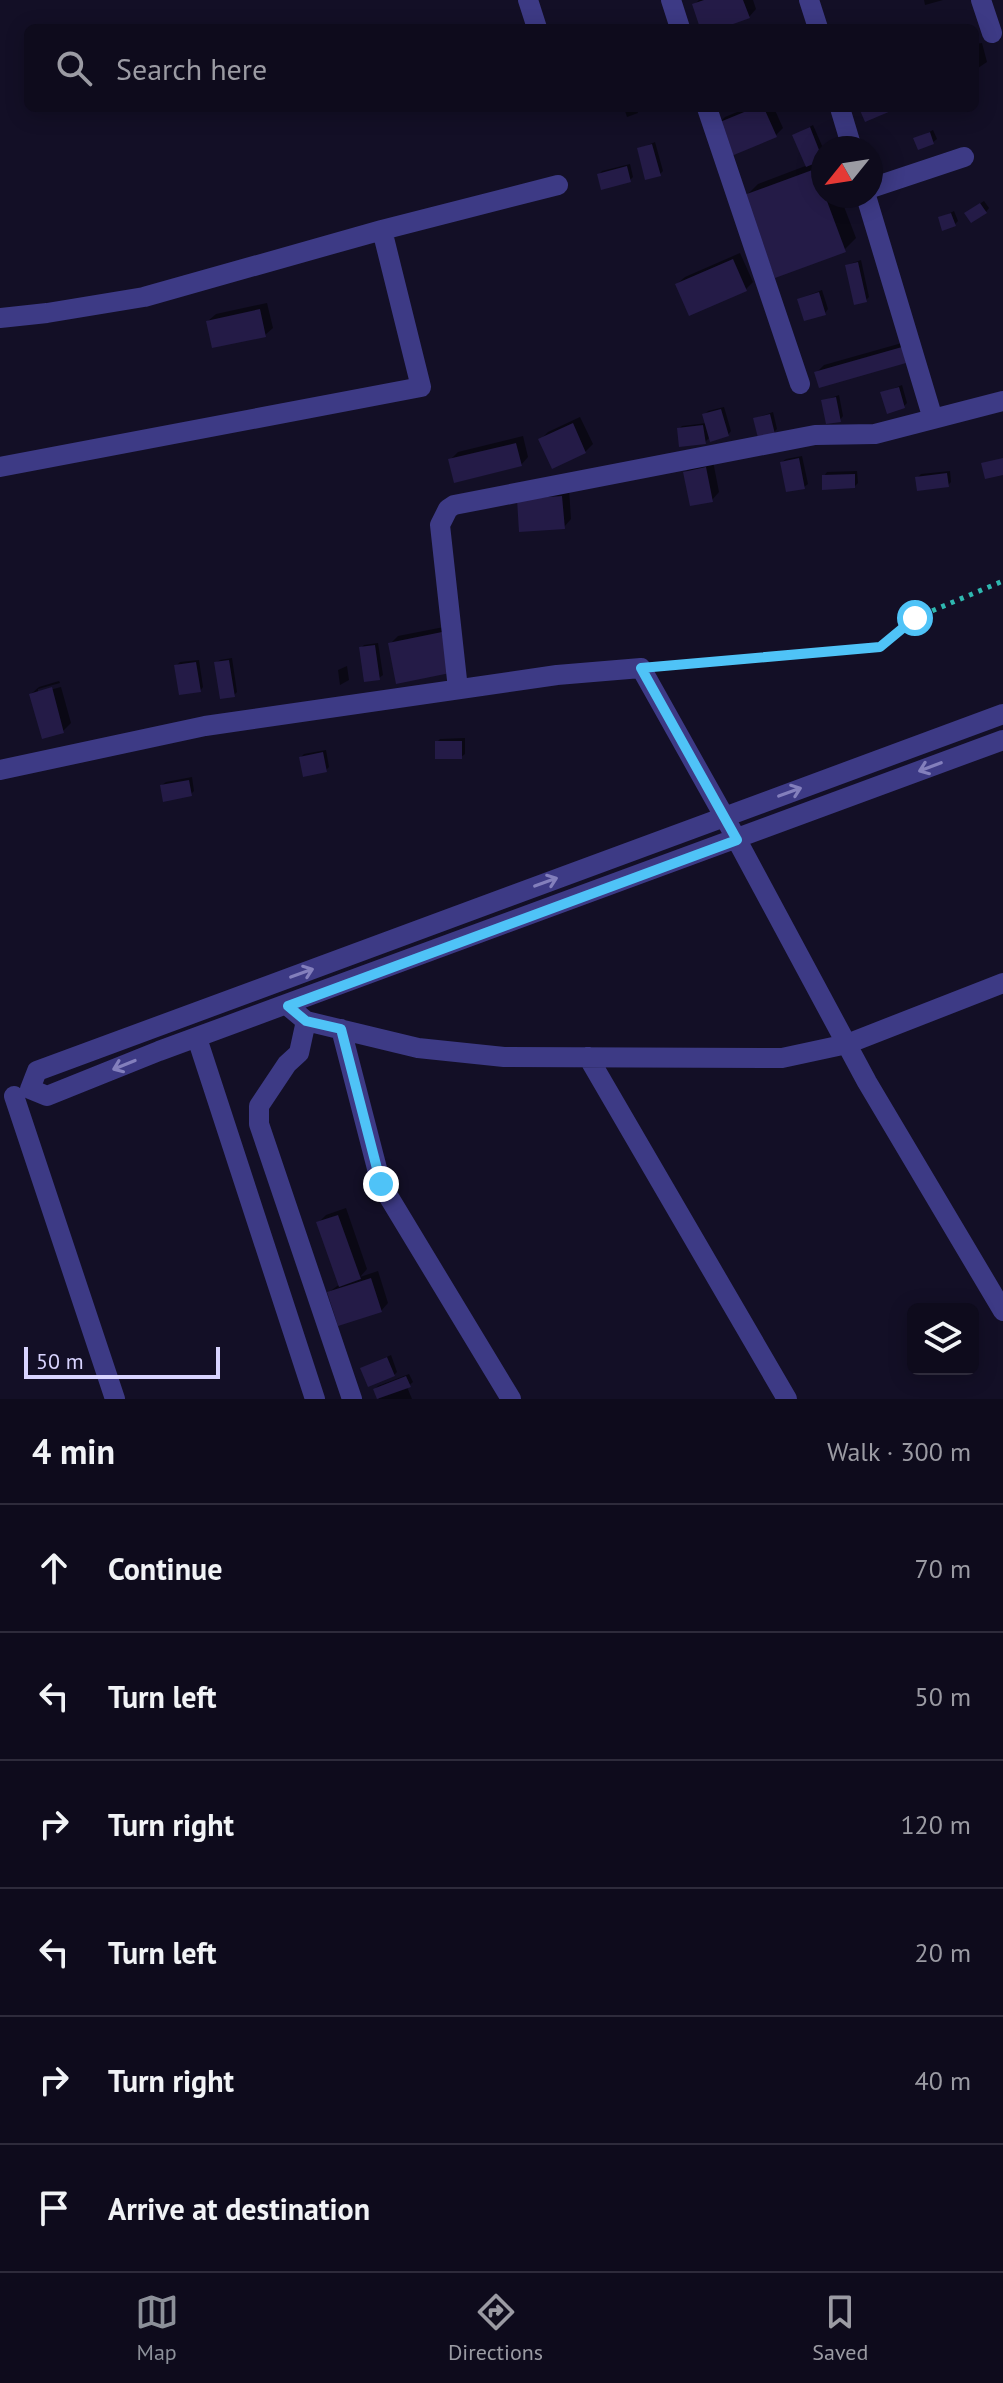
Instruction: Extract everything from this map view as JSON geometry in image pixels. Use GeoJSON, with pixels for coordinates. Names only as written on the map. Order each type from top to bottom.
{"type":"FeatureCollection","features":[{"type":"Feature","properties":{"kind":"street"},"geometry":{"type":"LineString","coordinates":[[528,0],[536,24]]}},
{"type":"Feature","properties":{"kind":"street"},"geometry":{"type":"LineString","coordinates":[[671,0],[679,24]]}},
{"type":"Feature","properties":{"kind":"street"},"geometry":{"type":"LineString","coordinates":[[809,0],[817,24]]}},
{"type":"Feature","properties":{"kind":"street"},"geometry":{"type":"LineString","coordinates":[[981,0],[992,33]]}},
{"type":"Feature","properties":{"kind":"street"},"geometry":{"type":"LineString","coordinates":[[708,112],[800,384]]}},
{"type":"Feature","properties":{"kind":"street"},"geometry":{"type":"LineString","coordinates":[[841,112],[848,136]]}},
{"type":"Feature","properties":{"kind":"street"},"geometry":{"type":"LineString","coordinates":[[883,184],[964,157]]}},
{"type":"Feature","properties":{"kind":"street"},"geometry":{"type":"LineString","coordinates":[[0,318],[144,297],[382,230],[558,185]]}},
{"type":"Feature","properties":{"kind":"street"},"geometry":{"type":"LineString","coordinates":[[870,208],[933,419]]}},
{"type":"Feature","properties":{"kind":"street"},"geometry":{"type":"LineString","coordinates":[[0,467],[421,387],[382,230]]}},
{"type":"Feature","properties":{"kind":"street"},"geometry":{"type":"LineString","coordinates":[[458,689],[440,525],[448,509],[454,505],[815,435],[875,434],[1003,401]]}},
{"type":"Feature","properties":{"kind":"street"},"geometry":{"type":"LineString","coordinates":[[0,770],[205,726],[557,675],[641,668],[847,1044],[1003,1311]]}},
{"type":"Feature","properties":{"kind":"street"},"geometry":{"type":"LineString","coordinates":[[15,1096],[37,1071],[1003,714]]}},
{"type":"Feature","properties":{"kind":"street"},"geometry":{"type":"LineString","coordinates":[[15,1096],[47,1096],[1003,740]]}},
{"type":"Feature","properties":{"kind":"street"},"geometry":{"type":"LineString","coordinates":[[288,1006],[306,1021],[418,1048],[504,1057],[782,1058],[847,1044],[1003,983]]}},
{"type":"Feature","properties":{"kind":"street"},"geometry":{"type":"LineString","coordinates":[[306,1021],[299,1053],[287,1064],[259,1106],[259,1124],[352,1399]]}},
{"type":"Feature","properties":{"kind":"street"},"geometry":{"type":"LineString","coordinates":[[341,1029],[381,1184],[511,1399]]}},
{"type":"Feature","properties":{"kind":"street"},"geometry":{"type":"LineString","coordinates":[[197,1038],[315,1399]]}},
{"type":"Feature","properties":{"kind":"street"},"geometry":{"type":"LineString","coordinates":[[588,1057],[787,1399]]}},
{"type":"Feature","properties":{"kind":"street"},"geometry":{"type":"LineString","coordinates":[[15,1096],[115,1399]]}},
{"type":"Feature","properties":{"kind":"path"},"geometry":{"type":"LineString","coordinates":[[641,668],[880,647],[915,618],[1003,581]]}},
{"type":"Feature","properties":{"kind":"building"},"geometry":{"type":"Polygon","coordinates":[[[704,0],[743,0],[750,18],[733,24],[699,24],[692,4],[704,0]]]}},
{"type":"Feature","properties":{"kind":"building"},"geometry":{"type":"Polygon","coordinates":[[[744,112],[766,112],[777,137],[729,157],[715,124],[744,112]]]}},
{"type":"Feature","properties":{"kind":"building"},"geometry":{"type":"Polygon","coordinates":[[[861,112],[889,112],[865,122],[861,112]]]}},
{"type":"Feature","properties":{"kind":"building"},"geometry":{"type":"Polygon","coordinates":[[[810,127],[814,136],[811,136],[811,165],[806,167],[792,135],[810,127]]]}},
{"type":"Feature","properties":{"kind":"building"},"geometry":{"type":"Polygon","coordinates":[[[930,132],[934,144],[918,150],[913,138],[930,132]]]}},
{"type":"Feature","properties":{"kind":"building"},"geometry":{"type":"Polygon","coordinates":[[[652,144],[661,176],[645,180],[637,148],[652,144]]]}},
{"type":"Feature","properties":{"kind":"building"},"geometry":{"type":"Polygon","coordinates":[[[627,166],[631,182],[601,190],[597,174],[627,166]]]}},
{"type":"Feature","properties":{"kind":"building"},"geometry":{"type":"Polygon","coordinates":[[[811,170],[811,208],[830,208],[846,252],[775,278],[744,195],[811,170]]]}},
{"type":"Feature","properties":{"kind":"building"},"geometry":{"type":"Polygon","coordinates":[[[980,203],[987,213],[971,223],[964,213],[980,203]]]}},
{"type":"Feature","properties":{"kind":"building"},"geometry":{"type":"Polygon","coordinates":[[[951,213],[956,226],[942,231],[938,217],[951,213]]]}},
{"type":"Feature","properties":{"kind":"building"},"geometry":{"type":"Polygon","coordinates":[[[733,259],[747,291],[689,316],[675,284],[733,259]]]}},
{"type":"Feature","properties":{"kind":"building"},"geometry":{"type":"Polygon","coordinates":[[[858,262],[867,302],[854,305],[845,265],[858,262]]]}},
{"type":"Feature","properties":{"kind":"building"},"geometry":{"type":"Polygon","coordinates":[[[819,292],[826,315],[804,321],[797,299],[819,292]]]}},
{"type":"Feature","properties":{"kind":"building"},"geometry":{"type":"Polygon","coordinates":[[[260,309],[266,337],[212,348],[206,321],[260,309]]]}},
{"type":"Feature","properties":{"kind":"building"},"geometry":{"type":"Polygon","coordinates":[[[902,347],[906,363],[819,388],[814,372],[902,347]]]}},
{"type":"Feature","properties":{"kind":"building"},"geometry":{"type":"Polygon","coordinates":[[[899,387],[905,408],[887,414],[880,392],[899,387]]]}},
{"type":"Feature","properties":{"kind":"building"},"geometry":{"type":"Polygon","coordinates":[[[836,397],[841,422],[826,424],[821,400],[836,397]]]}},
{"type":"Feature","properties":{"kind":"building"},"geometry":{"type":"Polygon","coordinates":[[[721,409],[729,436],[710,442],[702,414],[721,409]]]}},
{"type":"Feature","properties":{"kind":"building"},"geometry":{"type":"Polygon","coordinates":[[[770,414],[775,434],[758,438],[753,418],[770,414]]]}},
{"type":"Feature","properties":{"kind":"building"},"geometry":{"type":"Polygon","coordinates":[[[573,423],[586,453],[552,469],[538,439],[573,423]]]}},
{"type":"Feature","properties":{"kind":"building"},"geometry":{"type":"Polygon","coordinates":[[[703,425],[706,444],[679,447],[677,428],[703,425]]]}},
{"type":"Feature","properties":{"kind":"building"},"geometry":{"type":"Polygon","coordinates":[[[516,443],[522,466],[454,483],[448,459],[516,443]]]}},
{"type":"Feature","properties":{"kind":"building"},"geometry":{"type":"Polygon","coordinates":[[[799,458],[805,489],[786,492],[780,462],[799,458]]]}},
{"type":"Feature","properties":{"kind":"building"},"geometry":{"type":"Polygon","coordinates":[[[1003,458],[1003,475],[985,479],[981,463],[1003,458]]]}},
{"type":"Feature","properties":{"kind":"building"},"geometry":{"type":"Polygon","coordinates":[[[706,467],[713,502],[690,506],[683,472],[706,467]]]}},
{"type":"Feature","properties":{"kind":"building"},"geometry":{"type":"Polygon","coordinates":[[[947,473],[949,487],[917,491],[915,477],[947,473]]]}},
{"type":"Feature","properties":{"kind":"building"},"geometry":{"type":"Polygon","coordinates":[[[855,474],[855,488],[822,490],[822,475],[855,474]]]}},
{"type":"Feature","properties":{"kind":"building"},"geometry":{"type":"Polygon","coordinates":[[[562,496],[565,529],[519,532],[517,499],[562,496]]]}},
{"type":"Feature","properties":{"kind":"building"},"geometry":{"type":"Polygon","coordinates":[[[442,632],[450,673],[396,684],[388,643],[442,632]]]}},
{"type":"Feature","properties":{"kind":"building"},"geometry":{"type":"Polygon","coordinates":[[[375,645],[380,680],[364,682],[359,647],[375,645]]]}},
{"type":"Feature","properties":{"kind":"building"},"geometry":{"type":"Polygon","coordinates":[[[229,660],[235,697],[220,699],[214,662],[229,660]]]}},
{"type":"Feature","properties":{"kind":"building"},"geometry":{"type":"Polygon","coordinates":[[[196,662],[201,692],[179,695],[174,665],[196,662]]]}},
{"type":"Feature","properties":{"kind":"building"},"geometry":{"type":"Polygon","coordinates":[[[52,687],[64,733],[42,739],[29,694],[52,687]]]}},
{"type":"Feature","properties":{"kind":"building"},"geometry":{"type":"Polygon","coordinates":[[[435,741],[462,741],[462,759],[435,759],[435,741]]]}},
{"type":"Feature","properties":{"kind":"building"},"geometry":{"type":"Polygon","coordinates":[[[323,752],[327,772],[303,777],[299,757],[323,752]]]}},
{"type":"Feature","properties":{"kind":"building"},"geometry":{"type":"Polygon","coordinates":[[[189,780],[192,796],[163,802],[160,785],[189,780]]]}},
{"type":"Feature","properties":{"kind":"building"},"geometry":{"type":"Polygon","coordinates":[[[338,1215],[361,1279],[339,1287],[316,1222],[338,1215]]]}},
{"type":"Feature","properties":{"kind":"building"},"geometry":{"type":"Polygon","coordinates":[[[371,1278],[382,1312],[338,1326],[327,1292],[371,1278]]]}},
{"type":"Feature","properties":{"kind":"building"},"geometry":{"type":"Polygon","coordinates":[[[387,1357],[395,1376],[368,1387],[360,1368],[387,1357]]]}},
{"type":"Feature","properties":{"kind":"building"},"geometry":{"type":"Polygon","coordinates":[[[406,1376],[411,1387],[377,1399],[373,1389],[406,1376]]]}},
{"type":"Feature","properties":{"kind":"route"},"geometry":{"type":"LineString","coordinates":[[381,1184],[341,1029],[306,1021],[288,1006],[737,840],[641,668],[880,647],[915,618]]}}]}
